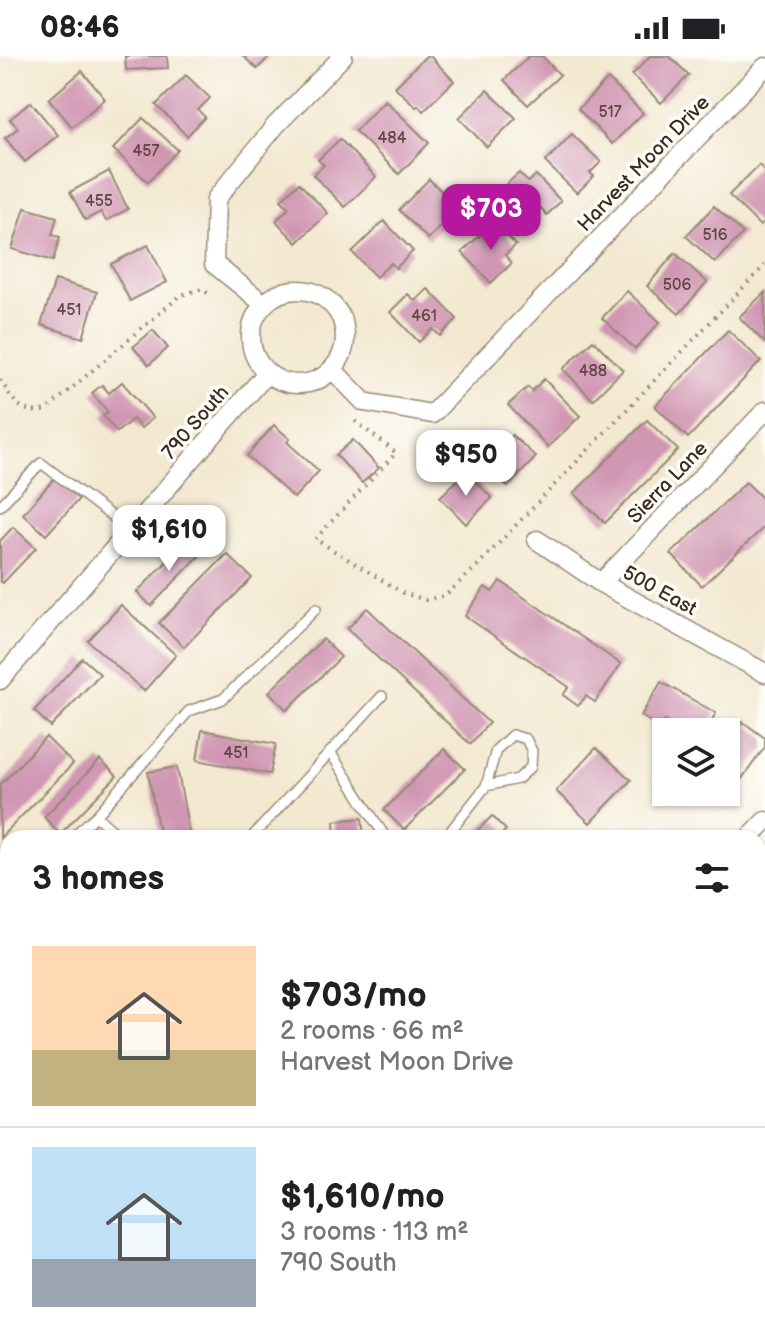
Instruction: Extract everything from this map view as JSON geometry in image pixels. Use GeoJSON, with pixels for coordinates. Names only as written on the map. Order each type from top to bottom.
{"type":"FeatureCollection","features":[{"type":"Feature","properties":{"kind":"street"},"geometry":{"type":"LineString","coordinates":[[264,304],[214,264],[216,199],[276,125],[343,56]]}},
{"type":"Feature","properties":{"kind":"street","name":"Harvest Moon Drive"},"geometry":{"type":"LineString","coordinates":[[333,370],[364,402],[432,414],[765,67]]}},
{"type":"Feature","properties":{"kind":"street"},"geometry":{"type":"LineString","coordinates":[[290,290],[319,294],[331,303],[345,329],[341,358],[333,370],[304,385],[290,385],[267,373],[257,362],[251,347],[255,317],[264,304],[290,290]]}},
{"type":"Feature","properties":{"kind":"street","name":"790 South"},"geometry":{"type":"LineString","coordinates":[[0,680],[267,373]]}},
{"type":"Feature","properties":{"kind":"street","name":"Sierra Lane"},"geometry":{"type":"LineString","coordinates":[[601,583],[765,411]]}},
{"type":"Feature","properties":{"kind":"street","name":"500 East"},"geometry":{"type":"LineString","coordinates":[[537,540],[601,583],[765,673]]}},
{"type":"Feature","properties":{"kind":"lane"},"geometry":{"type":"LineString","coordinates":[[0,506],[41,463],[130,530]]}},
{"type":"Feature","properties":{"kind":"lane"},"geometry":{"type":"LineString","coordinates":[[80,830],[189,711],[223,699],[316,609]]}},
{"type":"Feature","properties":{"kind":"lane"},"geometry":{"type":"LineString","coordinates":[[258,830],[382,696]]}},
{"type":"Feature","properties":{"kind":"lane"},"geometry":{"type":"LineString","coordinates":[[451,830],[486,786],[496,750],[512,735],[526,739],[532,751],[531,767],[518,779],[486,786]]}},
{"type":"Feature","properties":{"kind":"lane"},"geometry":{"type":"LineString","coordinates":[[330,752],[381,830]]}},
{"type":"Feature","properties":{"kind":"lane"},"geometry":{"type":"LineString","coordinates":[[96,816],[112,830]]}},
{"type":"Feature","properties":{"kind":"path"},"geometry":{"type":"LineString","coordinates":[[350,418],[396,453],[315,539],[403,593],[426,600],[446,595],[765,265]]}},
{"type":"Feature","properties":{"kind":"path"},"geometry":{"type":"LineString","coordinates":[[0,380],[24,409],[33,413],[46,410],[181,295],[202,289],[210,295]]}},
{"type":"Feature","properties":{"kind":"building"},"geometry":{"type":"Polygon","coordinates":[[[125,56],[167,56],[168,68],[126,70],[125,56]]]}},
{"type":"Feature","properties":{"kind":"building"},"geometry":{"type":"Polygon","coordinates":[[[243,56],[270,56],[257,69],[243,56]]]}},
{"type":"Feature","properties":{"kind":"building"},"geometry":{"type":"Polygon","coordinates":[[[426,56],[430,56],[454,81],[423,111],[395,87],[426,56]]]}},
{"type":"Feature","properties":{"kind":"building"},"geometry":{"type":"Polygon","coordinates":[[[529,56],[542,56],[560,75],[528,105],[504,80],[529,56]]]}},
{"type":"Feature","properties":{"kind":"building"},"geometry":{"type":"Polygon","coordinates":[[[650,56],[669,56],[689,75],[661,103],[632,75],[650,56]]]}},
{"type":"Feature","properties":{"kind":"building"},"geometry":{"type":"Polygon","coordinates":[[[82,71],[105,99],[72,127],[49,99],[82,71]]]}},
{"type":"Feature","properties":{"kind":"building"},"geometry":{"type":"Polygon","coordinates":[[[186,75],[210,98],[198,110],[205,117],[187,136],[156,105],[186,75]]]}},
{"type":"Feature","properties":{"kind":"building"},"geometry":{"type":"Polygon","coordinates":[[[608,79],[643,113],[612,144],[578,109],[608,79]]]}},
{"type":"Feature","properties":{"kind":"building"},"geometry":{"type":"Polygon","coordinates":[[[487,90],[516,118],[487,147],[459,118],[487,90]]]}},
{"type":"Feature","properties":{"kind":"building"},"geometry":{"type":"Polygon","coordinates":[[[385,100],[429,143],[399,174],[355,131],[385,100]]]}},
{"type":"Feature","properties":{"kind":"building"},"geometry":{"type":"Polygon","coordinates":[[[31,102],[58,135],[25,162],[5,138],[18,128],[10,119],[31,102]]]}},
{"type":"Feature","properties":{"kind":"building"},"geometry":{"type":"Polygon","coordinates":[[[143,118],[178,150],[148,182],[113,149],[143,118]]]}},
{"type":"Feature","properties":{"kind":"building"},"geometry":{"type":"Polygon","coordinates":[[[572,134],[601,162],[590,173],[594,176],[577,193],[545,162],[572,134]]]}},
{"type":"Feature","properties":{"kind":"building"},"geometry":{"type":"Polygon","coordinates":[[[340,139],[376,177],[345,207],[313,175],[324,165],[318,160],[340,139]]]}},
{"type":"Feature","properties":{"kind":"building"},"geometry":{"type":"Polygon","coordinates":[[[759,165],[765,171],[765,222],[760,226],[729,195],[759,165]]]}},
{"type":"Feature","properties":{"kind":"building"},"geometry":{"type":"Polygon","coordinates":[[[109,171],[128,209],[106,221],[101,212],[85,220],[70,192],[109,171]]]}},
{"type":"Feature","properties":{"kind":"building"},"geometry":{"type":"Polygon","coordinates":[[[519,173],[528,182],[536,175],[561,201],[547,215],[541,208],[521,226],[504,207],[511,201],[500,190],[519,173]]]}},
{"type":"Feature","properties":{"kind":"building"},"geometry":{"type":"Polygon","coordinates":[[[429,179],[454,204],[441,217],[446,221],[428,239],[399,210],[429,179]]]}},
{"type":"Feature","properties":{"kind":"building"},"geometry":{"type":"Polygon","coordinates":[[[299,183],[328,213],[297,243],[276,221],[289,208],[281,200],[299,183]]]}},
{"type":"Feature","properties":{"kind":"building"},"geometry":{"type":"Polygon","coordinates":[[[714,206],[743,233],[715,263],[686,236],[714,206]]]}},
{"type":"Feature","properties":{"kind":"building"},"geometry":{"type":"Polygon","coordinates":[[[25,208],[57,217],[52,235],[60,237],[53,261],[12,249],[25,208]]]}},
{"type":"Feature","properties":{"kind":"building"},"geometry":{"type":"Polygon","coordinates":[[[384,221],[413,251],[396,268],[391,263],[376,277],[352,252],[384,221]]]}},
{"type":"Feature","properties":{"kind":"building"},"geometry":{"type":"Polygon","coordinates":[[[494,222],[516,245],[505,255],[512,263],[491,283],[462,252],[494,222]]]}},
{"type":"Feature","properties":{"kind":"building"},"geometry":{"type":"Polygon","coordinates":[[[148,245],[167,282],[130,301],[111,264],[148,245]]]}},
{"type":"Feature","properties":{"kind":"building"},"geometry":{"type":"Polygon","coordinates":[[[675,253],[707,282],[679,314],[647,286],[675,253]]]}},
{"type":"Feature","properties":{"kind":"building"},"geometry":{"type":"Polygon","coordinates":[[[55,280],[97,292],[83,338],[41,325],[55,280]]]}},
{"type":"Feature","properties":{"kind":"building"},"geometry":{"type":"Polygon","coordinates":[[[428,289],[457,319],[440,336],[433,329],[419,342],[390,312],[408,294],[415,301],[428,289]]]}},
{"type":"Feature","properties":{"kind":"building"},"geometry":{"type":"Polygon","coordinates":[[[627,291],[660,322],[635,349],[602,318],[627,291]]]}},
{"type":"Feature","properties":{"kind":"building"},"geometry":{"type":"Polygon","coordinates":[[[765,292],[765,343],[739,317],[765,292]]]}},
{"type":"Feature","properties":{"kind":"building"},"geometry":{"type":"Polygon","coordinates":[[[153,330],[168,348],[149,365],[133,347],[153,330]]]}},
{"type":"Feature","properties":{"kind":"building"},"geometry":{"type":"Polygon","coordinates":[[[728,330],[761,361],[688,438],[655,406],[728,330]]]}},
{"type":"Feature","properties":{"kind":"building"},"geometry":{"type":"Polygon","coordinates":[[[593,340],[623,370],[593,400],[563,369],[593,340]]]}},
{"type":"Feature","properties":{"kind":"building"},"geometry":{"type":"Polygon","coordinates":[[[544,379],[580,416],[548,447],[508,405],[528,387],[532,391],[544,379]]]}},
{"type":"Feature","properties":{"kind":"building"},"geometry":{"type":"Polygon","coordinates":[[[122,382],[153,418],[141,428],[133,419],[117,432],[103,416],[108,412],[92,393],[102,385],[109,393],[122,382]]]}},
{"type":"Feature","properties":{"kind":"building"},"geometry":{"type":"Polygon","coordinates":[[[647,420],[678,450],[605,523],[574,493],[647,420]]]}},
{"type":"Feature","properties":{"kind":"building"},"geometry":{"type":"Polygon","coordinates":[[[274,425],[290,439],[287,442],[319,471],[294,498],[247,456],[274,425]]]}},
{"type":"Feature","properties":{"kind":"building"},"geometry":{"type":"Polygon","coordinates":[[[512,435],[536,457],[508,487],[482,463],[495,442],[501,447],[512,435]]]}},
{"type":"Feature","properties":{"kind":"building"},"geometry":{"type":"Polygon","coordinates":[[[353,440],[379,468],[362,483],[336,455],[353,440]]]}},
{"type":"Feature","properties":{"kind":"building"},"geometry":{"type":"Polygon","coordinates":[[[466,472],[492,498],[466,524],[440,497],[466,472]]]}},
{"type":"Feature","properties":{"kind":"building"},"geometry":{"type":"Polygon","coordinates":[[[55,478],[79,499],[46,535],[23,514],[55,478]]]}},
{"type":"Feature","properties":{"kind":"building"},"geometry":{"type":"Polygon","coordinates":[[[746,482],[765,501],[765,526],[702,586],[671,554],[746,482]]]}},
{"type":"Feature","properties":{"kind":"building"},"geometry":{"type":"Polygon","coordinates":[[[13,527],[36,548],[3,583],[0,581],[0,541],[13,527]]]}},
{"type":"Feature","properties":{"kind":"building"},"geometry":{"type":"Polygon","coordinates":[[[187,541],[201,554],[151,606],[137,592],[187,541]]]}},
{"type":"Feature","properties":{"kind":"building"},"geometry":{"type":"Polygon","coordinates":[[[227,554],[252,578],[184,647],[159,623],[227,554]]]}},
{"type":"Feature","properties":{"kind":"building"},"geometry":{"type":"Polygon","coordinates":[[[500,581],[621,664],[595,702],[586,696],[578,706],[563,695],[569,687],[465,616],[485,587],[492,592],[500,581]]]}},
{"type":"Feature","properties":{"kind":"building"},"geometry":{"type":"Polygon","coordinates":[[[121,605],[176,655],[144,691],[88,641],[121,605]]]}},
{"type":"Feature","properties":{"kind":"building"},"geometry":{"type":"Polygon","coordinates":[[[367,608],[489,723],[470,744],[347,629],[367,608]]]}},
{"type":"Feature","properties":{"kind":"building"},"geometry":{"type":"Polygon","coordinates":[[[323,639],[341,657],[287,710],[269,692],[323,639]]]}},
{"type":"Feature","properties":{"kind":"building"},"geometry":{"type":"Polygon","coordinates":[[[82,658],[100,674],[51,727],[34,711],[82,658]]]}},
{"type":"Feature","properties":{"kind":"building"},"geometry":{"type":"Polygon","coordinates":[[[661,682],[716,713],[713,718],[652,718],[652,722],[641,716],[661,682]]]}},
{"type":"Feature","properties":{"kind":"building"},"geometry":{"type":"Polygon","coordinates":[[[743,722],[765,738],[765,747],[740,781],[740,726],[743,722]]]}},
{"type":"Feature","properties":{"kind":"building"},"geometry":{"type":"Polygon","coordinates":[[[202,730],[276,744],[270,774],[197,760],[202,730]]]}},
{"type":"Feature","properties":{"kind":"building"},"geometry":{"type":"Polygon","coordinates":[[[46,737],[73,764],[8,830],[0,830],[0,785],[46,737]]]}},
{"type":"Feature","properties":{"kind":"building"},"geometry":{"type":"Polygon","coordinates":[[[596,748],[631,780],[590,823],[556,791],[596,748]]]}},
{"type":"Feature","properties":{"kind":"building"},"geometry":{"type":"Polygon","coordinates":[[[444,749],[465,769],[404,830],[384,810],[444,749]]]}},
{"type":"Feature","properties":{"kind":"building"},"geometry":{"type":"Polygon","coordinates":[[[100,760],[117,776],[64,830],[56,830],[44,817],[100,760]]]}},
{"type":"Feature","properties":{"kind":"building"},"geometry":{"type":"Polygon","coordinates":[[[177,767],[189,830],[159,830],[148,772],[177,767]]]}},
{"type":"Feature","properties":{"kind":"building"},"geometry":{"type":"Polygon","coordinates":[[[492,816],[506,830],[478,830],[492,816]]]}},
{"type":"Feature","properties":{"kind":"building"},"geometry":{"type":"Polygon","coordinates":[[[362,818],[363,830],[335,830],[334,821],[362,818]]]}}]}
